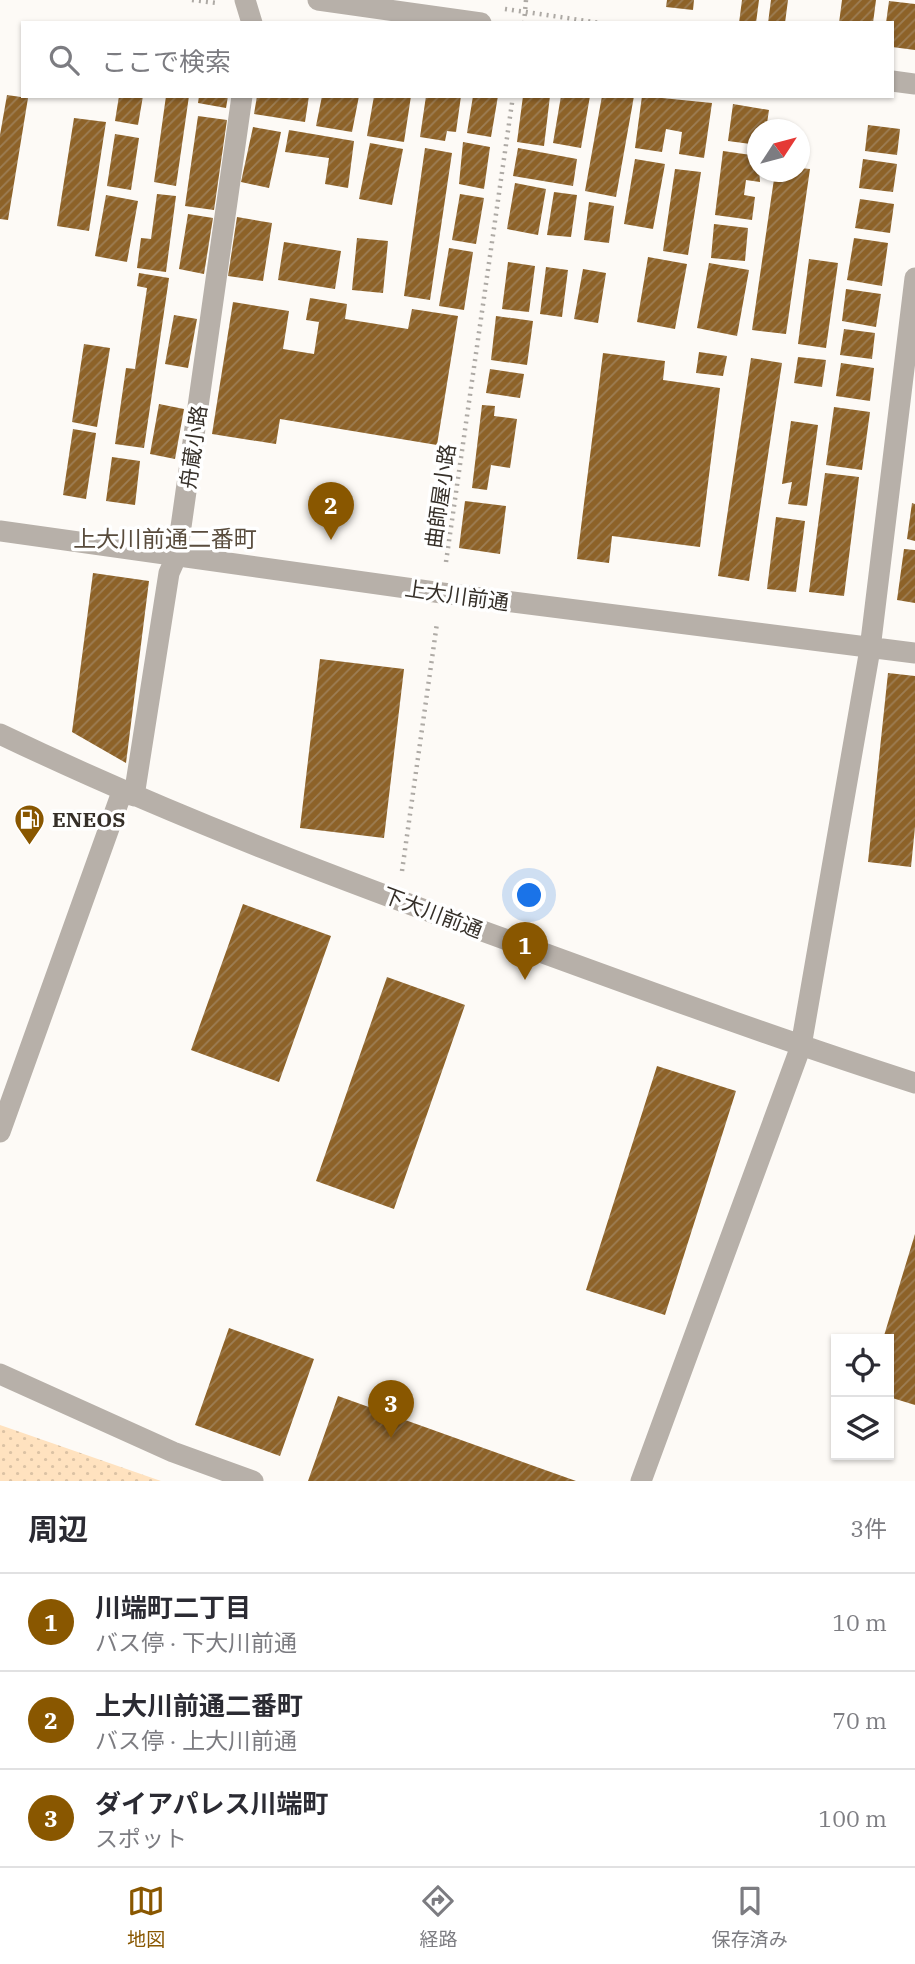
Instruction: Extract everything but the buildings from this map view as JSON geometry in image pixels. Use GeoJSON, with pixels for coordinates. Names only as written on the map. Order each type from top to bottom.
{"type":"FeatureCollection","features":[{"type":"Feature","properties":{"kind":"street"},"geometry":{"type":"LineString","coordinates":[[245,0],[251,21]]}},
{"type":"Feature","properties":{"kind":"street"},"geometry":{"type":"LineString","coordinates":[[318,0],[487,15]]}},
{"type":"Feature","properties":{"kind":"street"},"geometry":{"type":"LineString","coordinates":[[894,81],[915,84]]}},
{"type":"Feature","properties":{"kind":"street","name":"舟蔵小路"},"geometry":{"type":"LineString","coordinates":[[0,1132],[128,794],[169,573],[177,555],[242,98]]}},
{"type":"Feature","properties":{"kind":"street"},"geometry":{"type":"LineString","coordinates":[[641,1481],[801,1046],[870,649],[915,278]]}},
{"type":"Feature","properties":{"kind":"street","name":"上大川前通"},"geometry":{"type":"LineString","coordinates":[[0,531],[442,593],[915,653]]}},
{"type":"Feature","properties":{"kind":"street","name":"下大川前通"},"geometry":{"type":"LineString","coordinates":[[0,734],[128,794],[398,900],[801,1046],[915,1083]]}},
{"type":"Feature","properties":{"kind":"street"},"geometry":{"type":"LineString","coordinates":[[0,1374],[173,1452],[253,1481]]}},
{"type":"Feature","properties":{"kind":"path"},"geometry":{"type":"LineString","coordinates":[[524,21],[526,0]]}},
{"type":"Feature","properties":{"kind":"path"},"geometry":{"type":"LineString","coordinates":[[487,15],[572,21]]}},
{"type":"Feature","properties":{"kind":"path","name":"曲師屋小路"},"geometry":{"type":"LineString","coordinates":[[398,900],[513,98]]}},
{"type":"Feature","properties":{"kind":"shaded area"},"geometry":{"type":"Polygon","coordinates":[[[0,1425],[161,1481],[0,1481],[0,1425]]]}},
{"type":"Feature","properties":{"kind":"place","name":"上大川前通二番町"},"geometry":{"type":"Point","coordinates":[331,540]}},
{"type":"Feature","properties":{"kind":"place","name":"ENEOS"},"geometry":{"type":"Point","coordinates":[29,846]}},
{"type":"Feature","properties":{"kind":"place","name":"川端町二丁目"},"geometry":{"type":"Point","coordinates":[525,980]}},
{"type":"Feature","properties":{"kind":"place","name":"ダイアパレス川端町"},"geometry":{"type":"Point","coordinates":[391,1438]}},
{"type":"Feature","properties":{"kind":"district","name":"上大川前通二番町"},"geometry":{"type":"Point","coordinates":[165,538]}}]}
